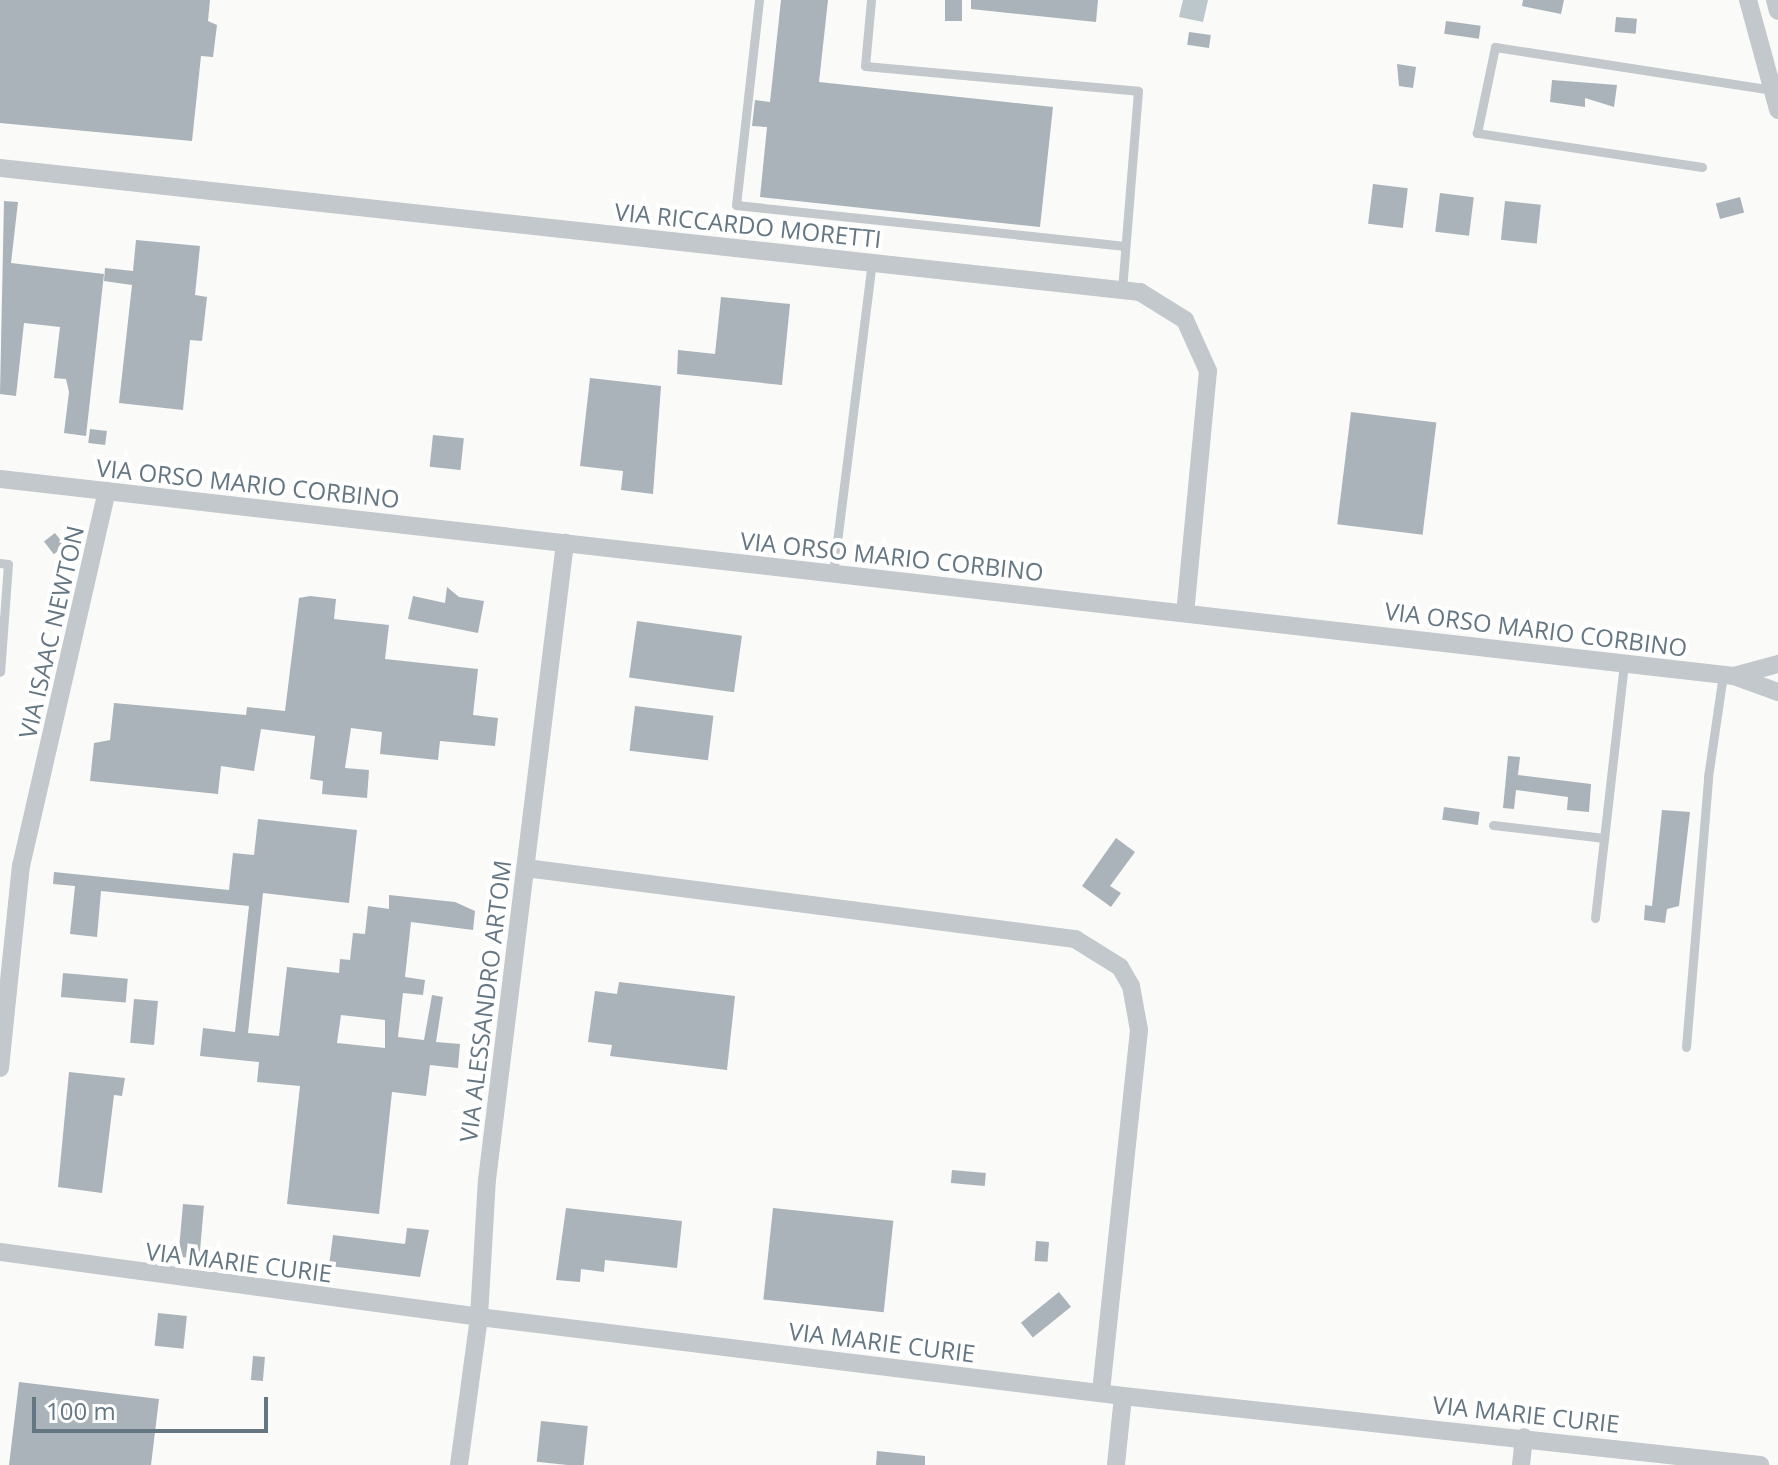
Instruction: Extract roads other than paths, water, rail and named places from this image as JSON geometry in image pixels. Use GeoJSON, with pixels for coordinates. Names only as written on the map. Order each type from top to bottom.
{"type":"FeatureCollection","features":[{"type":"Feature","properties":{"kind":"street"},"geometry":{"type":"LineString","coordinates":[[1748,0],[1778,110]]}},
{"type":"Feature","properties":{"kind":"street"},"geometry":{"type":"LineString","coordinates":[[1775,0],[1778,11]]}},
{"type":"Feature","properties":{"kind":"street","name":"VIA RICCARDO MORETTI"},"geometry":{"type":"LineString","coordinates":[[0,168],[1140,292],[1185,320],[1208,371],[1185,613]]}},
{"type":"Feature","properties":{"kind":"street","name":"VIA ORSO MARIO CORBINO"},"geometry":{"type":"LineString","coordinates":[[0,479],[1728,675],[1778,664]]}},
{"type":"Feature","properties":{"kind":"street","name":"VIA ISAAC NEWTON"},"geometry":{"type":"LineString","coordinates":[[0,1068],[21,866],[107,491]]}},
{"type":"Feature","properties":{"kind":"street","name":"VIA ALESSANDRO ARTOM"},"geometry":{"type":"LineString","coordinates":[[459,1465],[479,1317],[487,1180],[565,543]]}},
{"type":"Feature","properties":{"kind":"street"},"geometry":{"type":"LineString","coordinates":[[1728,675],[1778,692]]}},
{"type":"Feature","properties":{"kind":"street"},"geometry":{"type":"LineString","coordinates":[[526,868],[1075,939],[1120,967],[1131,986],[1139,1030],[1101,1393]]}},
{"type":"Feature","properties":{"kind":"street","name":"VIA MARIE CURIE"},"geometry":{"type":"LineString","coordinates":[[0,1252],[479,1317],[1123,1396],[1524,1437],[1760,1465]]}},
{"type":"Feature","properties":{"kind":"street"},"geometry":{"type":"LineString","coordinates":[[1116,1465],[1123,1396]]}},
{"type":"Feature","properties":{"kind":"street"},"geometry":{"type":"LineString","coordinates":[[1521,1465],[1524,1437]]}},
{"type":"Feature","properties":{"kind":"lane"},"geometry":{"type":"LineString","coordinates":[[759,0],[736,205],[1123,246]]}},
{"type":"Feature","properties":{"kind":"lane"},"geometry":{"type":"LineString","coordinates":[[871,0],[865,66],[1138,91],[1123,246],[1122,290]]}},
{"type":"Feature","properties":{"kind":"lane"},"geometry":{"type":"LineString","coordinates":[[1702,167],[1477,133],[1495,47],[1773,90]]}},
{"type":"Feature","properties":{"kind":"lane"},"geometry":{"type":"LineString","coordinates":[[833,574],[872,261]]}},
{"type":"Feature","properties":{"kind":"lane"},"geometry":{"type":"LineString","coordinates":[[0,563],[8,564],[0,672]]}},
{"type":"Feature","properties":{"kind":"lane"},"geometry":{"type":"LineString","coordinates":[[1595,918],[1624,663]]}},
{"type":"Feature","properties":{"kind":"lane"},"geometry":{"type":"LineString","coordinates":[[1686,1047],[1708,777],[1728,675]]}},
{"type":"Feature","properties":{"kind":"lane"},"geometry":{"type":"LineString","coordinates":[[1493,825],[1604,838]]}}]}
